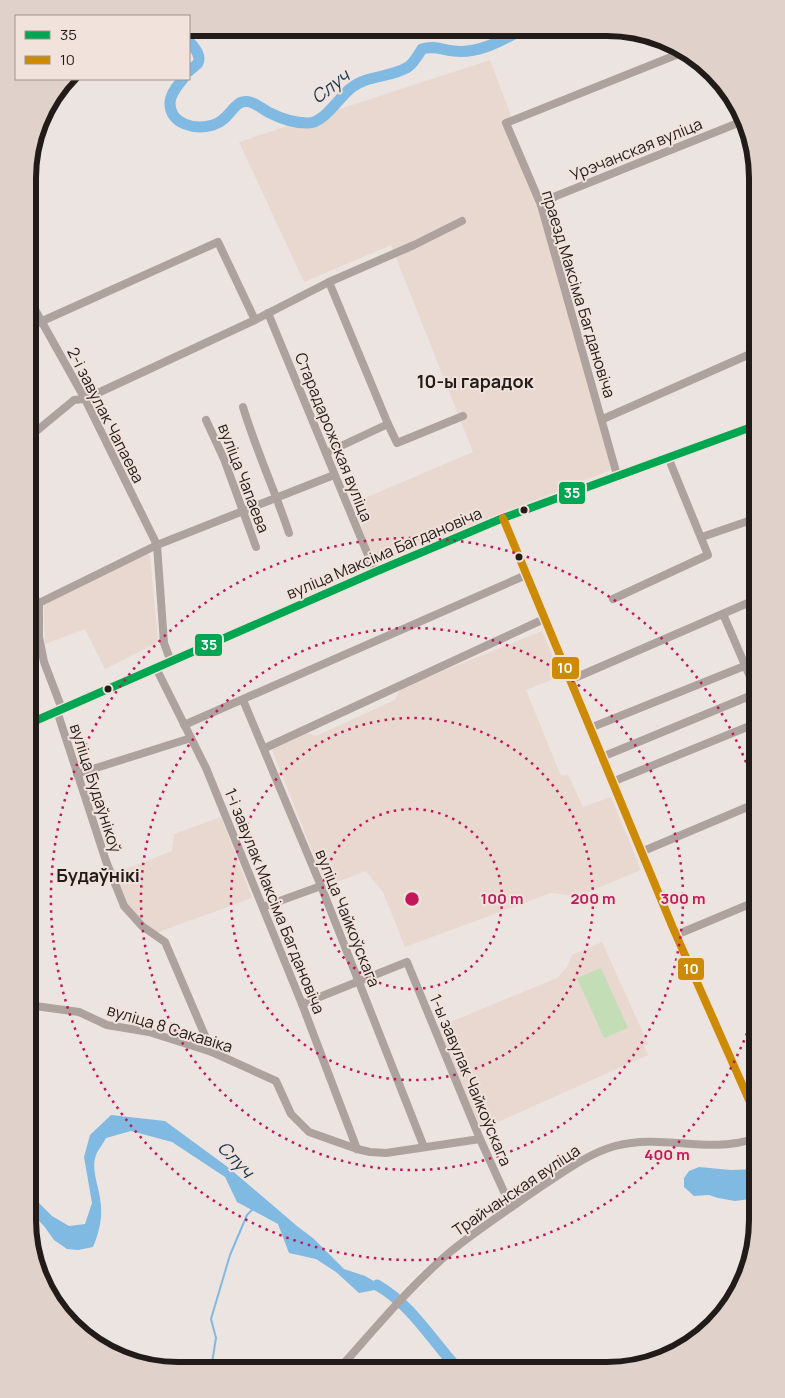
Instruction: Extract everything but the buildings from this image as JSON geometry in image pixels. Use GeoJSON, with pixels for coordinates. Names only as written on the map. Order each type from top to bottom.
{"type":"FeatureCollection","features":[{"type":"Feature","properties":{"kind":"main road","name":"вуліца Максіма Багдановіча"},"geometry":{"type":"LineString","coordinates":[[36,720],[503,518],[749,428]]}},
{"type":"Feature","properties":{"kind":"street","name":"праезд Максіма Багдановіча"},"geometry":{"type":"LineString","coordinates":[[618,475],[541,205],[506,123],[676,55]]}},
{"type":"Feature","properties":{"kind":"street","name":"Урэчанская вуліца"},"geometry":{"type":"LineString","coordinates":[[541,205],[556,196],[737,123]]}},
{"type":"Feature","properties":{"kind":"street"},"geometry":{"type":"LineString","coordinates":[[36,431],[74,400],[85,399],[255,320],[329,282],[414,245],[462,221]]}},
{"type":"Feature","properties":{"kind":"street"},"geometry":{"type":"LineString","coordinates":[[36,323],[218,242],[255,320]]}},
{"type":"Feature","properties":{"kind":"street"},"geometry":{"type":"LineString","coordinates":[[329,282],[397,443],[463,416]]}},
{"type":"Feature","properties":{"kind":"street","name":"2-і завулак Чапаева"},"geometry":{"type":"LineString","coordinates":[[36,312],[85,399],[157,545],[164,643],[170,662]]}},
{"type":"Feature","properties":{"kind":"street","name":"Старадарожская вуліца"},"geometry":{"type":"LineString","coordinates":[[268,313],[375,572]]}},
{"type":"Feature","properties":{"kind":"street"},"geometry":{"type":"LineString","coordinates":[[603,419],[749,355]]}},
{"type":"Feature","properties":{"kind":"street","name":"вуліца Чапаева"},"geometry":{"type":"LineString","coordinates":[[243,407],[252,438],[277,498],[289,533]]}},
{"type":"Feature","properties":{"kind":"street","name":"вуліца Чапаева"},"geometry":{"type":"LineString","coordinates":[[206,420],[224,459],[256,547]]}},
{"type":"Feature","properties":{"kind":"street"},"geometry":{"type":"LineString","coordinates":[[326,453],[388,424]]}},
{"type":"Feature","properties":{"kind":"street"},"geometry":{"type":"LineString","coordinates":[[613,599],[708,555],[668,457]]}},
{"type":"Feature","properties":{"kind":"street"},"geometry":{"type":"LineString","coordinates":[[36,600],[40,603],[157,545],[334,475]]}},
{"type":"Feature","properties":{"kind":"street"},"geometry":{"type":"LineString","coordinates":[[503,518],[676,936],[748,1098]]}},
{"type":"Feature","properties":{"kind":"street"},"geometry":{"type":"LineString","coordinates":[[702,537],[749,521]]}},
{"type":"Feature","properties":{"kind":"street"},"geometry":{"type":"LineString","coordinates":[[184,725],[526,575]]}},
{"type":"Feature","properties":{"kind":"street","name":"вуліца Будаўнікоў"},"geometry":{"type":"LineString","coordinates":[[40,603],[40,637],[44,662],[60,710],[77,774],[106,861],[124,906],[142,926],[165,942],[212,1052]]}},
{"type":"Feature","properties":{"kind":"street"},"geometry":{"type":"LineString","coordinates":[[570,680],[749,603]]}},
{"type":"Feature","properties":{"kind":"street"},"geometry":{"type":"LineString","coordinates":[[723,614],[749,672]]}},
{"type":"Feature","properties":{"kind":"street"},"geometry":{"type":"LineString","coordinates":[[265,748],[544,619]]}},
{"type":"Feature","properties":{"kind":"street"},"geometry":{"type":"LineString","coordinates":[[590,728],[746,666]]}},
{"type":"Feature","properties":{"kind":"street","name":"1-і завулак Максіма Багдановіча"},"geometry":{"type":"LineString","coordinates":[[156,668],[206,768],[302,1004],[357,1149]]}},
{"type":"Feature","properties":{"kind":"street"},"geometry":{"type":"LineString","coordinates":[[602,757],[749,697]]}},
{"type":"Feature","properties":{"kind":"street","name":"вуліца Чайкоўскага"},"geometry":{"type":"LineString","coordinates":[[243,700],[322,886],[424,1147]]}},
{"type":"Feature","properties":{"kind":"street"},"geometry":{"type":"LineString","coordinates":[[612,782],[748,726]]}},
{"type":"Feature","properties":{"kind":"street"},"geometry":{"type":"LineString","coordinates":[[77,774],[190,738]]}},
{"type":"Feature","properties":{"kind":"street"},"geometry":{"type":"LineString","coordinates":[[641,852],[748,807]]}},
{"type":"Feature","properties":{"kind":"street"},"geometry":{"type":"LineString","coordinates":[[263,907],[322,886]]}},
{"type":"Feature","properties":{"kind":"street"},"geometry":{"type":"LineString","coordinates":[[676,936],[748,906]]}},
{"type":"Feature","properties":{"kind":"street","name":"1-ы завулак Чайкоўскага"},"geometry":{"type":"LineString","coordinates":[[358,981],[407,962],[480,1139],[511,1207]]}},
{"type":"Feature","properties":{"kind":"street"},"geometry":{"type":"LineString","coordinates":[[302,1004],[358,981]]}},
{"type":"Feature","properties":{"kind":"street","name":"вуліца 8 Сакавіка"},"geometry":{"type":"LineString","coordinates":[[36,1006],[79,1012],[107,1025],[149,1032],[212,1052],[276,1081],[291,1114],[309,1132],[357,1149],[386,1153],[480,1139]]}},
{"type":"Feature","properties":{"kind":"street","name":"Трайчанская вуліца"},"geometry":{"type":"LineString","coordinates":[[345,1362],[420,1280],[451,1251],[511,1207],[581,1161],[614,1147],[650,1141],[715,1146],[748,1140]]}},
{"type":"Feature","properties":{"kind":"shaded area"},"geometry":{"type":"Polygon","coordinates":[[[490,60],[512,118],[504,121],[541,212],[613,469],[375,564],[353,503],[473,452],[391,245],[304,282],[239,142],[490,60]]]}},
{"type":"Feature","properties":{"kind":"shaded area"},"geometry":{"type":"Polygon","coordinates":[[[146,553],[150,555],[158,642],[105,669],[85,629],[45,644],[44,605],[146,553]]]}},
{"type":"Feature","properties":{"kind":"shaded area"},"geometry":{"type":"Polygon","coordinates":[[[542,631],[561,676],[526,690],[561,776],[568,775],[583,807],[611,797],[641,870],[579,896],[551,893],[405,947],[383,892],[366,871],[326,886],[271,747],[306,732],[316,736],[395,700],[401,688],[542,631]]]}},
{"type":"Feature","properties":{"kind":"shaded area"},"geometry":{"type":"Polygon","coordinates":[[[221,817],[252,898],[156,933],[125,901],[116,873],[172,851],[174,834],[221,817]]]}},
{"type":"Feature","properties":{"kind":"shaded area"},"geometry":{"type":"Polygon","coordinates":[[[602,942],[648,1044],[644,1046],[648,1055],[480,1130],[438,1027],[557,978],[567,967],[572,955],[602,942]]]}},
{"type":"Feature","properties":{"kind":"green space"},"geometry":{"type":"Polygon","coordinates":[[[601,968],[628,1028],[604,1038],[577,978],[601,968]]]}},
{"type":"Feature","properties":{"kind":"water"},"geometry":{"type":"Polygon","coordinates":[[[111,1115],[165,1121],[229,1168],[314,1239],[344,1269],[365,1276],[391,1291],[388,1297],[375,1290],[359,1293],[336,1272],[316,1259],[289,1253],[278,1224],[237,1202],[225,1177],[172,1142],[131,1131],[106,1138],[96,1155],[95,1171],[101,1217],[93,1247],[78,1250],[67,1249],[54,1240],[36,1218],[36,1200],[52,1216],[69,1226],[85,1224],[92,1203],[84,1157],[90,1135],[111,1115]]]}},
{"type":"Feature","properties":{"kind":"water"},"geometry":{"type":"Polygon","coordinates":[[[699,1167],[748,1169],[748,1199],[735,1201],[709,1195],[694,1196],[684,1187],[684,1178],[689,1171],[699,1167]]]}},
{"type":"Feature","properties":{"kind":"waterway","name":"Случ"},"geometry":{"type":"LineString","coordinates":[[182,80],[173,92],[170,102],[174,116],[185,124],[199,127],[213,125],[223,120],[235,106],[246,101],[278,117],[307,123],[313,122],[325,115],[346,92],[357,84],[401,71],[408,67],[422,49],[431,47],[454,51],[472,51],[510,36]]}},
{"type":"Feature","properties":{"kind":"waterway","name":"Случ"},"geometry":{"type":"LineString","coordinates":[[190,42],[199,57],[197,64],[190,70]]}},
{"type":"Feature","properties":{"kind":"waterway"},"geometry":{"type":"LineString","coordinates":[[212,1362],[216,1338],[211,1319],[230,1255],[247,1215],[253,1209]]}},
{"type":"Feature","properties":{"kind":"waterway","name":"Случ"},"geometry":{"type":"LineString","coordinates":[[377,1285],[411,1313],[452,1362]]}},
{"type":"Feature","properties":{"kind":"transit line","name":"35"},"geometry":{"type":"LineString","coordinates":[[36,720],[503,518],[749,428]]}},
{"type":"Feature","properties":{"kind":"transit line","name":"10"},"geometry":{"type":"LineString","coordinates":[[503,518],[673,928],[748,1098]]}},
{"type":"Feature","properties":{"kind":"district","name":"10-ы гарадок"},"geometry":{"type":"Point","coordinates":[475,381]}},
{"type":"Feature","properties":{"kind":"district","name":"Будаўнікі"},"geometry":{"type":"Point","coordinates":[98,875]}}]}
